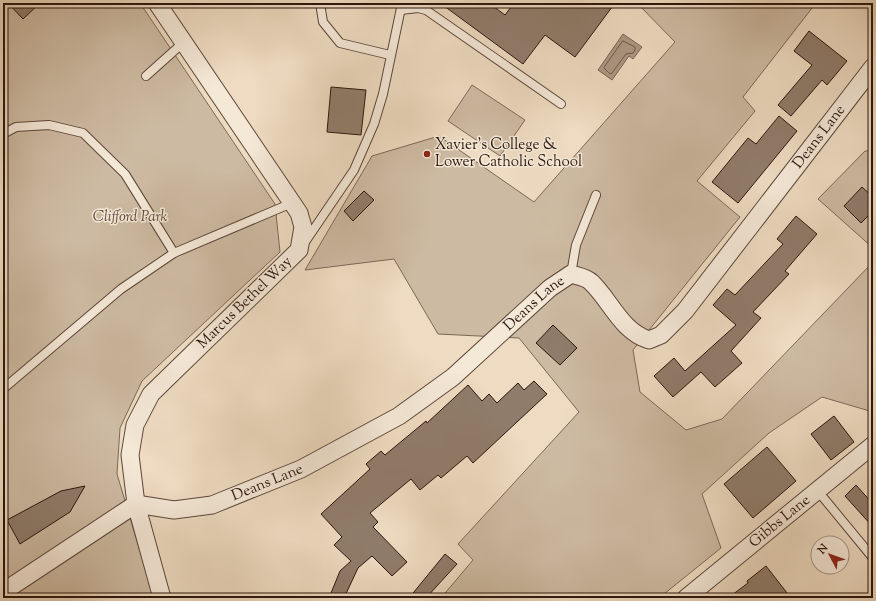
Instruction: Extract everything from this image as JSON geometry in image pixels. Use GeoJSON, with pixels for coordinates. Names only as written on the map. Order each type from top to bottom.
{"type":"FeatureCollection","features":[{"type":"Feature","properties":{"kind":"street","name":"Marcus Bethel Way"},"geometry":{"type":"LineString","coordinates":[[157,3],[299,213],[303,227],[299,250],[150,394],[135,426],[130,455],[136,504],[162,598]]}},
{"type":"Feature","properties":{"kind":"street","name":"Deans Lane"},"geometry":{"type":"LineString","coordinates":[[136,504],[174,510],[212,505],[307,466],[399,416],[453,377],[550,288],[571,274],[590,280],[623,323],[639,337],[649,340],[661,335],[685,311],[873,67]]}},
{"type":"Feature","properties":{"kind":"street","name":"Gibbs Lane"},"geometry":{"type":"LineString","coordinates":[[686,598],[873,445]]}},
{"type":"Feature","properties":{"kind":"street"},"geometry":{"type":"LineString","coordinates":[[3,592],[136,504]]}},
{"type":"Feature","properties":{"kind":"lane"},"geometry":{"type":"LineString","coordinates":[[320,3],[323,22],[340,43],[390,55]]}},
{"type":"Feature","properties":{"kind":"lane"},"geometry":{"type":"LineString","coordinates":[[299,250],[354,170],[374,124],[383,94],[390,55],[402,6],[426,10],[561,104]]}},
{"type":"Feature","properties":{"kind":"lane"},"geometry":{"type":"LineString","coordinates":[[146,76],[184,42]]}},
{"type":"Feature","properties":{"kind":"lane"},"geometry":{"type":"LineString","coordinates":[[3,134],[16,127],[49,125],[83,133],[125,174],[174,253]]}},
{"type":"Feature","properties":{"kind":"lane"},"geometry":{"type":"LineString","coordinates":[[571,274],[576,245],[596,195]]}},
{"type":"Feature","properties":{"kind":"lane"},"geometry":{"type":"LineString","coordinates":[[3,389],[121,289],[174,253],[292,203]]}},
{"type":"Feature","properties":{"kind":"lane"},"geometry":{"type":"LineString","coordinates":[[817,490],[873,558]]}},
{"type":"Feature","properties":{"kind":"green space","name":"Clifford Park"},"geometry":{"type":"Polygon","coordinates":[[[3,3],[140,3],[275,204],[280,252],[142,381],[120,428],[117,474],[154,598],[3,598],[3,3]]]}},
{"type":"Feature","properties":{"kind":"green space"},"geometry":{"type":"Polygon","coordinates":[[[637,3],[816,3],[743,97],[755,111],[697,181],[740,217],[633,350],[640,392],[686,430],[722,419],[873,262],[873,412],[822,397],[769,433],[702,494],[721,548],[659,598],[441,598],[473,560],[458,544],[579,412],[519,338],[438,334],[394,259],[305,270],[372,156],[439,136],[534,202],[675,42],[637,3]]]}},
{"type":"Feature","properties":{"kind":"green space"},"geometry":{"type":"Polygon","coordinates":[[[472,85],[525,120],[500,156],[448,121],[472,85]]]}},
{"type":"Feature","properties":{"kind":"green space"},"geometry":{"type":"Polygon","coordinates":[[[865,151],[873,151],[873,248],[818,199],[865,151]]]}},
{"type":"Feature","properties":{"kind":"water"},"geometry":{"type":"Polygon","coordinates":[[[623,34],[642,47],[633,59],[629,56],[612,80],[598,70],[623,34]]]}},
{"type":"Feature","properties":{"kind":"building"},"geometry":{"type":"Polygon","coordinates":[[[8,3],[40,3],[23,19],[8,3]]]}},
{"type":"Feature","properties":{"kind":"building"},"geometry":{"type":"Polygon","coordinates":[[[440,3],[489,3],[505,15],[514,3],[615,3],[575,57],[545,35],[523,64],[440,3]]]}},
{"type":"Feature","properties":{"kind":"building"},"geometry":{"type":"Polygon","coordinates":[[[809,31],[847,61],[827,85],[822,80],[791,116],[778,105],[812,65],[794,51],[809,31]]]}},
{"type":"Feature","properties":{"kind":"building"},"geometry":{"type":"Polygon","coordinates":[[[331,87],[366,90],[361,135],[327,132],[331,87]]]}},
{"type":"Feature","properties":{"kind":"building"},"geometry":{"type":"Polygon","coordinates":[[[779,116],[797,131],[738,203],[712,182],[748,138],[756,144],[779,116]]]}},
{"type":"Feature","properties":{"kind":"building"},"geometry":{"type":"Polygon","coordinates":[[[862,187],[873,197],[873,211],[861,223],[844,206],[862,187]]]}},
{"type":"Feature","properties":{"kind":"building"},"geometry":{"type":"Polygon","coordinates":[[[364,191],[374,200],[353,221],[344,211],[364,191]]]}},
{"type":"Feature","properties":{"kind":"building"},"geometry":{"type":"Polygon","coordinates":[[[796,216],[817,234],[785,271],[789,274],[753,312],[761,318],[731,351],[742,363],[715,387],[701,372],[673,397],[654,376],[674,358],[685,371],[736,325],[713,305],[727,289],[735,295],[783,244],[777,239],[796,216]]]}},
{"type":"Feature","properties":{"kind":"building"},"geometry":{"type":"Polygon","coordinates":[[[553,325],[577,348],[560,365],[536,343],[553,325]]]}},
{"type":"Feature","properties":{"kind":"building"},"geometry":{"type":"Polygon","coordinates":[[[534,381],[547,394],[473,463],[467,456],[441,478],[438,475],[420,490],[411,479],[370,513],[378,522],[373,527],[407,562],[392,576],[372,556],[358,568],[344,598],[329,598],[340,571],[351,561],[334,545],[342,537],[321,514],[370,469],[366,464],[381,451],[385,455],[426,421],[427,423],[468,385],[482,401],[489,394],[497,403],[518,383],[524,390],[534,381]]]}},
{"type":"Feature","properties":{"kind":"building"},"geometry":{"type":"Polygon","coordinates":[[[834,416],[854,442],[831,460],[811,434],[834,416]]]}},
{"type":"Feature","properties":{"kind":"building"},"geometry":{"type":"Polygon","coordinates":[[[767,447],[796,481],[753,518],[724,484],[767,447]]]}},
{"type":"Feature","properties":{"kind":"building"},"geometry":{"type":"Polygon","coordinates":[[[856,485],[873,504],[873,527],[845,496],[856,485]]]}},
{"type":"Feature","properties":{"kind":"building"},"geometry":{"type":"Polygon","coordinates":[[[85,486],[70,512],[20,544],[7,520],[61,491],[85,486]]]}},
{"type":"Feature","properties":{"kind":"building"},"geometry":{"type":"Polygon","coordinates":[[[445,554],[457,564],[426,598],[409,598],[445,554]]]}},
{"type":"Feature","properties":{"kind":"building"},"geometry":{"type":"Polygon","coordinates":[[[766,566],[791,598],[728,598],[748,583],[747,581],[766,566]]]}},
{"type":"Feature","properties":{"kind":"place","name":"Xavier's College & Lower Catholic School"},"geometry":{"type":"Point","coordinates":[427,154]}}]}
